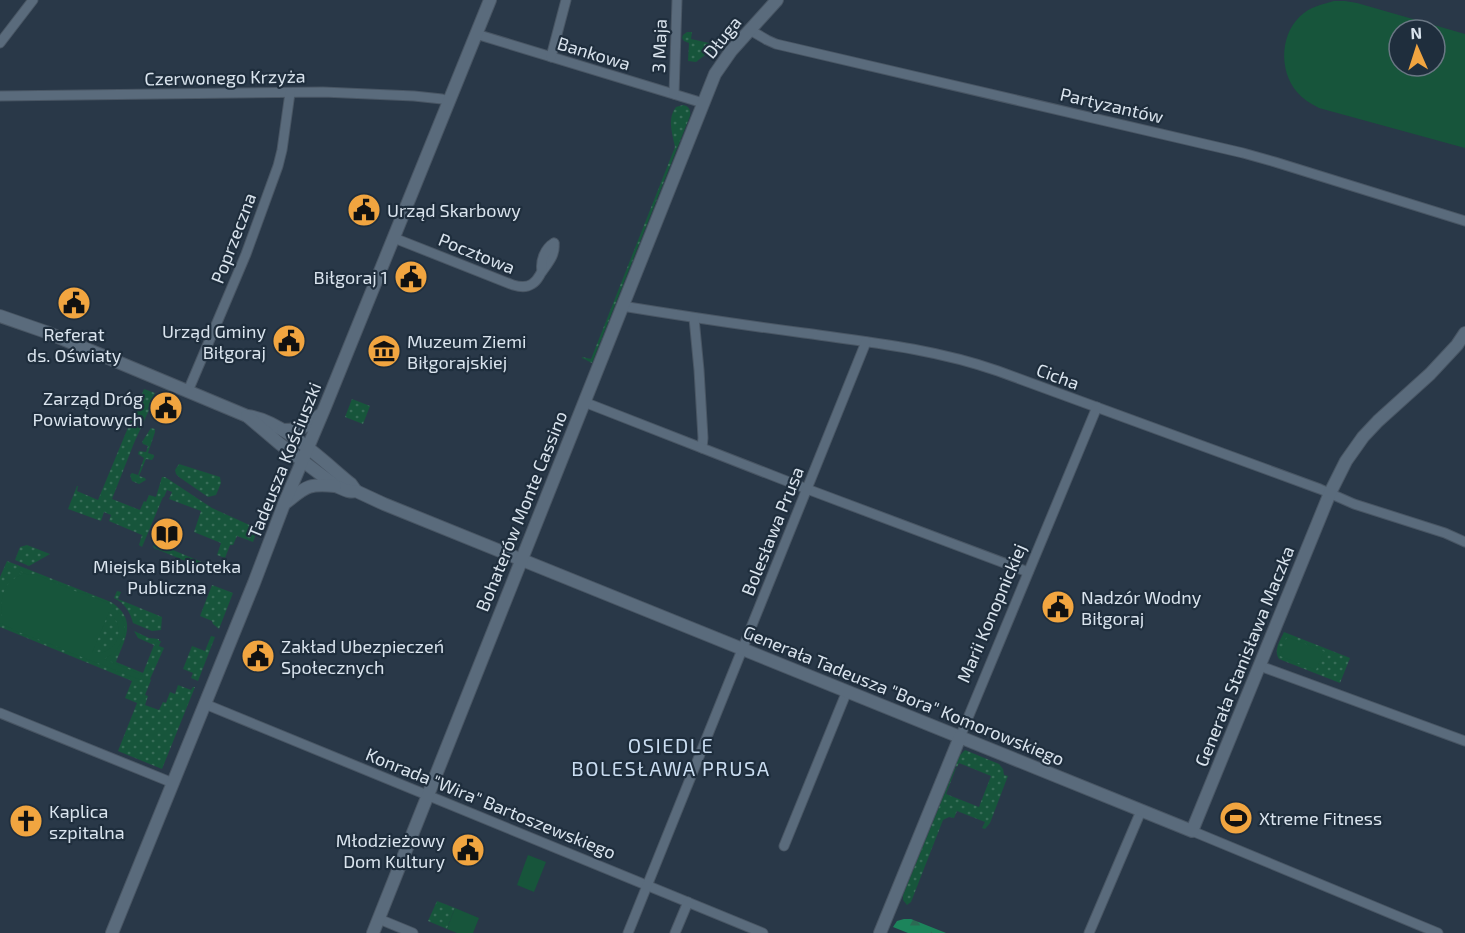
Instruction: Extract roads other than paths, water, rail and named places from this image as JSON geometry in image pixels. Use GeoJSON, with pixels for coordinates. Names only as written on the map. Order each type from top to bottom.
{"type":"FeatureCollection","features":[{"type":"Feature","properties":{"kind":"street"},"geometry":{"type":"LineString","coordinates":[[0,43],[33,0]]}},
{"type":"Feature","properties":{"kind":"street","name":"Tadeusza Kościuszki"},"geometry":{"type":"LineString","coordinates":[[112,933],[490,0]]}},
{"type":"Feature","properties":{"kind":"street"},"geometry":{"type":"LineString","coordinates":[[551,57],[566,0]]}},
{"type":"Feature","properties":{"kind":"street","name":"3 Maja"},"geometry":{"type":"LineString","coordinates":[[674,94],[677,0]]}},
{"type":"Feature","properties":{"kind":"street","name":"Długa"},"geometry":{"type":"LineString","coordinates":[[703,103],[720,65],[777,0]]}},
{"type":"Feature","properties":{"kind":"street","name":"Partyzantów"},"geometry":{"type":"LineString","coordinates":[[750,30],[776,44],[1243,153],[1465,221]]}},
{"type":"Feature","properties":{"kind":"street","name":"Bankowa"},"geometry":{"type":"LineString","coordinates":[[476,34],[703,103]]}},
{"type":"Feature","properties":{"kind":"street","name":"Czerwonego Krzyża"},"geometry":{"type":"LineString","coordinates":[[0,96],[323,92],[414,96],[449,101]]}},
{"type":"Feature","properties":{"kind":"street","name":"Poprzeczna"},"geometry":{"type":"LineString","coordinates":[[188,391],[246,254],[278,166],[290,93]]}},
{"type":"Feature","properties":{"kind":"street","name":"Bohaterów Monte Cassino"},"geometry":{"type":"LineString","coordinates":[[373,933],[703,103]]}},
{"type":"Feature","properties":{"kind":"street","name":"Pocztowa"},"geometry":{"type":"LineString","coordinates":[[394,237],[516,287],[534,284],[542,271]]}},
{"type":"Feature","properties":{"kind":"street","name":"Cicha"},"geometry":{"type":"LineString","coordinates":[[622,306],[958,358],[1330,493],[1354,504],[1445,533],[1465,542]]}},
{"type":"Feature","properties":{"kind":"street"},"geometry":{"type":"LineString","coordinates":[[0,316],[39,329],[247,416],[262,419],[282,430],[305,454]]}},
{"type":"Feature","properties":{"kind":"street"},"geometry":{"type":"LineString","coordinates":[[694,318],[700,381],[702,448]]}},
{"type":"Feature","properties":{"kind":"street","name":"Generała Stanisława Maczka"},"geometry":{"type":"LineString","coordinates":[[1192,831],[1330,493],[1346,461],[1378,421],[1461,347],[1465,333]]}},
{"type":"Feature","properties":{"kind":"street","name":"Bolesława Prusa"},"geometry":{"type":"LineString","coordinates":[[628,933],[866,342]]}},
{"type":"Feature","properties":{"kind":"street"},"geometry":{"type":"LineString","coordinates":[[584,402],[1028,572]]}},
{"type":"Feature","properties":{"kind":"street","name":"Marii Konopnickiej"},"geometry":{"type":"LineString","coordinates":[[880,933],[1096,407]]}},
{"type":"Feature","properties":{"kind":"street"},"geometry":{"type":"LineString","coordinates":[[282,430],[301,429],[323,412]]}},
{"type":"Feature","properties":{"kind":"street"},"geometry":{"type":"LineString","coordinates":[[247,416],[274,439],[305,454]]}},
{"type":"Feature","properties":{"kind":"street","name":"Generała Tadeusza \"Bora\" Komorowskiego"},"geometry":{"type":"LineString","coordinates":[[305,454],[351,484],[356,491]]}},
{"type":"Feature","properties":{"kind":"street","name":"Generała Tadeusza \"Bora\" Komorowskiego"},"geometry":{"type":"LineString","coordinates":[[305,454],[336,486],[347,491],[356,491],[1438,933]]}},
{"type":"Feature","properties":{"kind":"street"},"geometry":{"type":"LineString","coordinates":[[284,504],[309,486],[317,484],[336,486]]}},
{"type":"Feature","properties":{"kind":"street"},"geometry":{"type":"LineString","coordinates":[[1260,666],[1465,741]]}},
{"type":"Feature","properties":{"kind":"street"},"geometry":{"type":"LineString","coordinates":[[784,846],[847,692]]}},
{"type":"Feature","properties":{"kind":"street","name":"Konrada \"Wira\" Bartoszewskiego"},"geometry":{"type":"LineString","coordinates":[[205,704],[764,933]]}},
{"type":"Feature","properties":{"kind":"street"},"geometry":{"type":"LineString","coordinates":[[0,713],[173,783]]}},
{"type":"Feature","properties":{"kind":"street"},"geometry":{"type":"LineString","coordinates":[[1089,933],[1141,811]]}},
{"type":"Feature","properties":{"kind":"street"},"geometry":{"type":"LineString","coordinates":[[675,933],[688,902]]}},
{"type":"Feature","properties":{"kind":"street"},"geometry":{"type":"LineString","coordinates":[[379,919],[413,933]]}},
{"type":"Feature","properties":{"kind":"place","name":"Urząd Skarbowy"},"geometry":{"type":"Point","coordinates":[364,210]}},
{"type":"Feature","properties":{"kind":"place","name":"Biłgoraj 1"},"geometry":{"type":"Point","coordinates":[411,277]}},
{"type":"Feature","properties":{"kind":"place","name":"Referat ds. Oświaty"},"geometry":{"type":"Point","coordinates":[74,303]}},
{"type":"Feature","properties":{"kind":"place","name":"Urząd Gminy Biłgoraj"},"geometry":{"type":"Point","coordinates":[289,341]}},
{"type":"Feature","properties":{"kind":"place","name":"Muzeum Ziemi Biłgorajskiej"},"geometry":{"type":"Point","coordinates":[384,351]}},
{"type":"Feature","properties":{"kind":"place","name":"Zarząd Dróg Powiatowych"},"geometry":{"type":"Point","coordinates":[166,408]}},
{"type":"Feature","properties":{"kind":"place","name":"Miejska Biblioteka Publiczna"},"geometry":{"type":"Point","coordinates":[167,534]}},
{"type":"Feature","properties":{"kind":"place","name":"Nadzór Wodny Biłgoraj"},"geometry":{"type":"Point","coordinates":[1058,607]}},
{"type":"Feature","properties":{"kind":"place","name":"Zakład Ubezpieczeń Społecznych"},"geometry":{"type":"Point","coordinates":[258,656]}},
{"type":"Feature","properties":{"kind":"place","name":"Xtreme Fitness"},"geometry":{"type":"Point","coordinates":[1236,818]}},
{"type":"Feature","properties":{"kind":"place","name":"Kaplica szpitalna"},"geometry":{"type":"Point","coordinates":[26,821]}},
{"type":"Feature","properties":{"kind":"place","name":"Młodzieżowy Dom Kultury"},"geometry":{"type":"Point","coordinates":[468,850]}},
{"type":"Feature","properties":{"kind":"district","name":"OSIEDLE BOLESŁAWA PRUSA"},"geometry":{"type":"Point","coordinates":[671,756]}}]}
